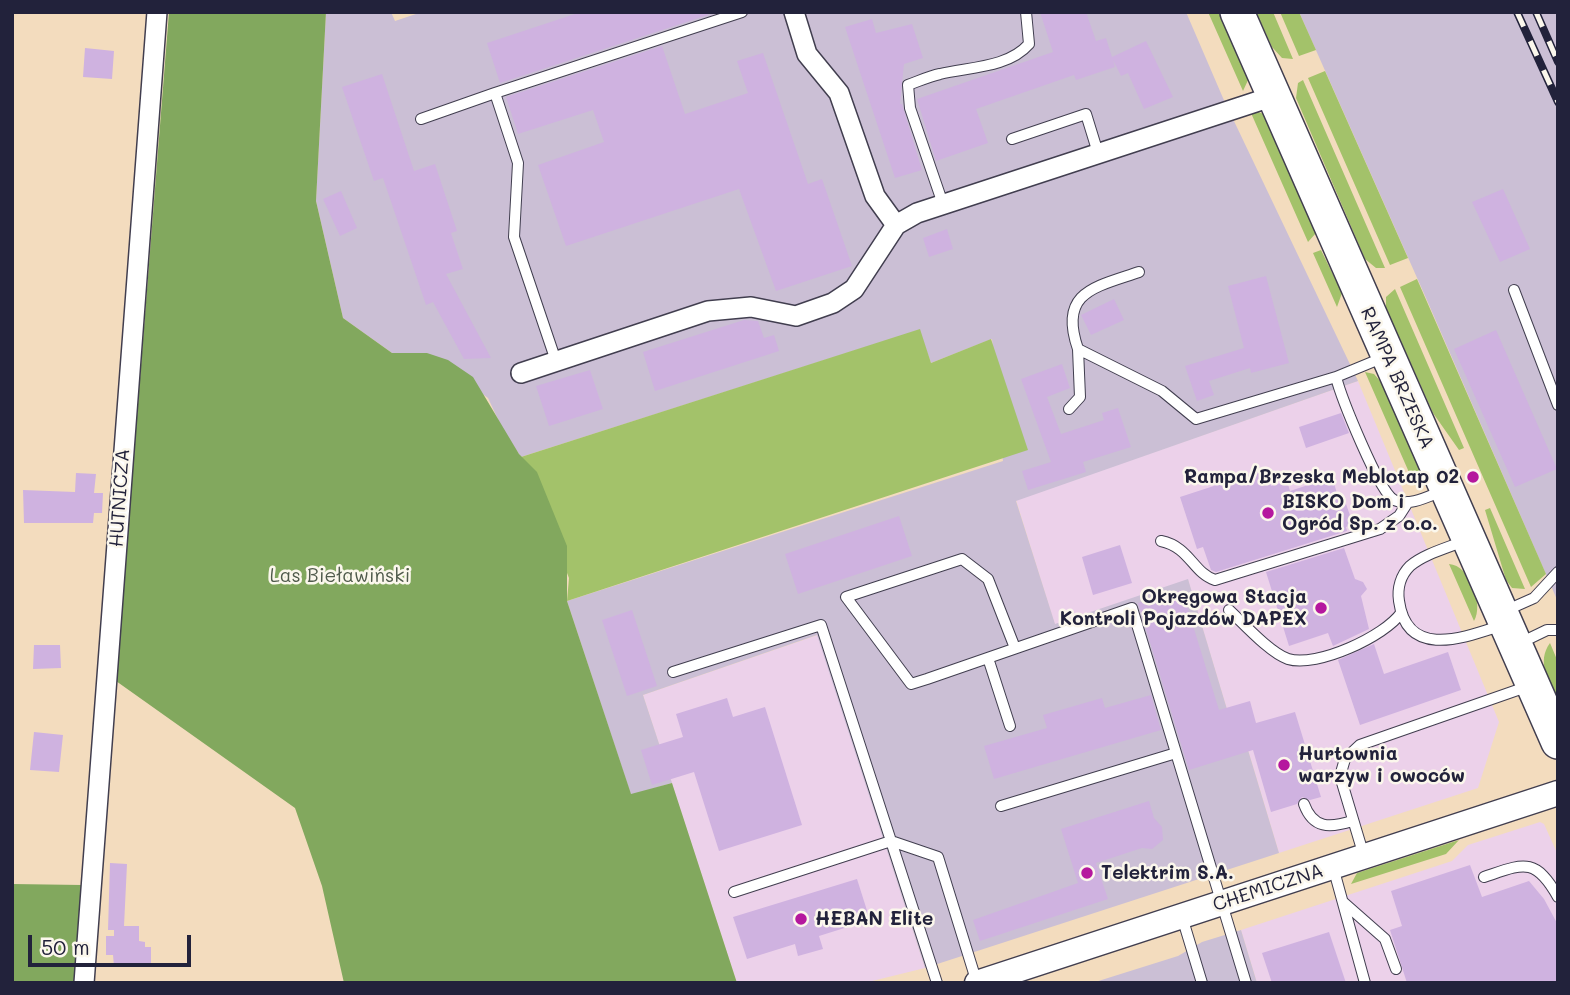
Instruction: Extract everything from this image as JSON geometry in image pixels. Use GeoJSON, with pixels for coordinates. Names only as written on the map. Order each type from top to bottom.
{"type":"FeatureCollection","features":[{"type":"Feature","properties":{"kind":"highway","name":"RAMPA BRZESKA"},"geometry":{"type":"LineString","coordinates":[[1237,12],[1558,742]]}},
{"type":"Feature","properties":{"kind":"street","name":"HUTNICZA"},"geometry":{"type":"LineString","coordinates":[[84,983],[157,12]]}},
{"type":"Feature","properties":{"kind":"street"},"geometry":{"type":"LineString","coordinates":[[794,12],[807,54],[839,93],[875,197],[896,225]]}},
{"type":"Feature","properties":{"kind":"street"},"geometry":{"type":"LineString","coordinates":[[521,373],[708,311],[751,307],[796,316],[833,303],[854,289],[896,225],[917,213],[1274,96]]}},
{"type":"Feature","properties":{"kind":"street","name":"CHEMICZNA"},"geometry":{"type":"LineString","coordinates":[[977,983],[1558,793]]}},
{"type":"Feature","properties":{"kind":"lane"},"geometry":{"type":"LineString","coordinates":[[421,119],[742,12]]}},
{"type":"Feature","properties":{"kind":"lane"},"geometry":{"type":"LineString","coordinates":[[943,204],[909,108],[908,85],[939,74],[989,65],[1021,52],[1028,44],[1029,25],[1026,12]]}},
{"type":"Feature","properties":{"kind":"lane"},"geometry":{"type":"LineString","coordinates":[[495,93],[518,163],[514,237],[556,361]]}},
{"type":"Feature","properties":{"kind":"lane"},"geometry":{"type":"LineString","coordinates":[[1012,139],[1086,114],[1098,153]]}},
{"type":"Feature","properties":{"kind":"lane"},"geometry":{"type":"LineString","coordinates":[[1069,409],[1080,397],[1078,349],[1070,326],[1076,303],[1093,288],[1139,272]]}},
{"type":"Feature","properties":{"kind":"lane"},"geometry":{"type":"LineString","coordinates":[[1514,290],[1558,405]]}},
{"type":"Feature","properties":{"kind":"lane"},"geometry":{"type":"LineString","coordinates":[[1078,349],[1162,391],[1196,419],[1336,377],[1387,356]]}},
{"type":"Feature","properties":{"kind":"lane"},"geometry":{"type":"LineString","coordinates":[[1336,377],[1380,485],[1394,500],[1408,502],[1446,490]]}},
{"type":"Feature","properties":{"kind":"lane"},"geometry":{"type":"LineString","coordinates":[[1161,541],[1176,544],[1205,576],[1215,580],[1380,529],[1399,516],[1408,502]]}},
{"type":"Feature","properties":{"kind":"lane"},"geometry":{"type":"LineString","coordinates":[[1468,539],[1416,561],[1407,569],[1399,583],[1401,613],[1415,632],[1439,640],[1507,627],[1558,630]]}},
{"type":"Feature","properties":{"kind":"lane"},"geometry":{"type":"LineString","coordinates":[[1015,648],[988,579],[962,559],[846,597],[911,684],[1132,608],[1246,983]]}},
{"type":"Feature","properties":{"kind":"lane"},"geometry":{"type":"LineString","coordinates":[[1507,627],[1558,572]]}},
{"type":"Feature","properties":{"kind":"lane"},"geometry":{"type":"LineString","coordinates":[[1229,610],[1289,659],[1311,658],[1373,638],[1393,625],[1401,613]]}},
{"type":"Feature","properties":{"kind":"lane"},"geometry":{"type":"LineString","coordinates":[[673,672],[821,625],[937,983]]}},
{"type":"Feature","properties":{"kind":"lane"},"geometry":{"type":"LineString","coordinates":[[988,657],[1010,726]]}},
{"type":"Feature","properties":{"kind":"lane"},"geometry":{"type":"LineString","coordinates":[[1364,856],[1340,776],[1345,759],[1360,745],[1532,685]]}},
{"type":"Feature","properties":{"kind":"lane"},"geometry":{"type":"LineString","coordinates":[[1001,806],[1176,753]]}},
{"type":"Feature","properties":{"kind":"lane"},"geometry":{"type":"LineString","coordinates":[[1304,804],[1314,822],[1324,827],[1352,821]]}},
{"type":"Feature","properties":{"kind":"lane"},"geometry":{"type":"LineString","coordinates":[[734,892],[891,841],[938,857],[977,983]]}},
{"type":"Feature","properties":{"kind":"lane"},"geometry":{"type":"LineString","coordinates":[[1484,877],[1522,865],[1533,866],[1543,873],[1558,897]]}},
{"type":"Feature","properties":{"kind":"lane"},"geometry":{"type":"LineString","coordinates":[[1333,867],[1365,983]]}},
{"type":"Feature","properties":{"kind":"lane"},"geometry":{"type":"LineString","coordinates":[[1343,902],[1385,939],[1396,969]]}},
{"type":"Feature","properties":{"kind":"lane"},"geometry":{"type":"LineString","coordinates":[[1182,916],[1202,983]]}},
{"type":"Feature","properties":{"kind":"shaded area"},"geometry":{"type":"Polygon","coordinates":[[[326,12],[391,12],[395,21],[422,12],[1186,12],[1223,98],[1358,381],[1016,501],[1055,624],[1188,579],[1235,736],[1245,740],[1279,853],[925,968],[817,635],[643,695],[672,783],[631,795],[567,601],[1003,461],[992,339],[931,363],[919,330],[521,457],[503,430],[488,398],[427,353],[392,353],[343,318],[316,201],[326,12]]]}},
{"type":"Feature","properties":{"kind":"shaded area"},"geometry":{"type":"Polygon","coordinates":[[[1299,12],[1558,12],[1558,602],[1426,298],[1299,12]]]}},
{"type":"Feature","properties":{"kind":"shaded area"},"geometry":{"type":"Polygon","coordinates":[[[1358,381],[1499,722],[1478,788],[1279,853],[1245,740],[1235,736],[1188,580],[1055,625],[1016,500],[1358,381]]]}},
{"type":"Feature","properties":{"kind":"shaded area"},"geometry":{"type":"Polygon","coordinates":[[[818,635],[925,968],[864,983],[737,983],[643,695],[818,635]]]}},
{"type":"Feature","properties":{"kind":"shaded area"},"geometry":{"type":"Polygon","coordinates":[[[1540,822],[1544,824],[1558,855],[1558,983],[1257,983],[1241,930],[1452,861],[1468,845],[1540,822]]]}},
{"type":"Feature","properties":{"kind":"shaded area"},"geometry":{"type":"Polygon","coordinates":[[[1241,930],[1257,983],[1092,983],[1178,956],[1202,942],[1241,930]]]}},
{"type":"Feature","properties":{"kind":"green space","name":"Las Bieławiński"},"geometry":{"type":"Polygon","coordinates":[[[169,12],[326,12],[316,201],[343,318],[392,353],[427,353],[448,360],[473,377],[519,454],[537,472],[567,546],[567,601],[631,794],[672,783],[737,983],[344,983],[322,886],[295,808],[116,681],[169,12]]]}},
{"type":"Feature","properties":{"kind":"green space"},"geometry":{"type":"Polygon","coordinates":[[[1208,12],[1220,12],[1249,78],[1243,91],[1208,12]]]}},
{"type":"Feature","properties":{"kind":"green space"},"geometry":{"type":"Polygon","coordinates":[[[1256,12],[1273,12],[1293,59],[1282,58],[1272,47],[1256,12]]]}},
{"type":"Feature","properties":{"kind":"green space"},"geometry":{"type":"Polygon","coordinates":[[[1280,12],[1299,12],[1316,50],[1299,56],[1280,12]]]}},
{"type":"Feature","properties":{"kind":"green space"},"geometry":{"type":"Polygon","coordinates":[[[1325,71],[1408,258],[1390,265],[1308,78],[1325,71]]]}},
{"type":"Feature","properties":{"kind":"green space"},"geometry":{"type":"Polygon","coordinates":[[[1303,80],[1385,268],[1376,268],[1365,259],[1296,98],[1298,83],[1303,80]]]}},
{"type":"Feature","properties":{"kind":"green space"},"geometry":{"type":"Polygon","coordinates":[[[1255,111],[1264,114],[1316,233],[1308,242],[1251,113],[1255,111]]]}},
{"type":"Feature","properties":{"kind":"green space"},"geometry":{"type":"Polygon","coordinates":[[[1321,250],[1342,293],[1337,307],[1313,253],[1321,250]]]}},
{"type":"Feature","properties":{"kind":"green space"},"geometry":{"type":"Polygon","coordinates":[[[1417,279],[1546,574],[1531,587],[1400,287],[1417,279]]]}},
{"type":"Feature","properties":{"kind":"green space"},"geometry":{"type":"Polygon","coordinates":[[[1395,289],[1464,448],[1459,450],[1433,413],[1386,308],[1386,297],[1395,289]]]}},
{"type":"Feature","properties":{"kind":"green space"},"geometry":{"type":"Polygon","coordinates":[[[920,329],[931,363],[991,339],[1028,450],[567,601],[569,578],[521,457],[920,329]]]}},
{"type":"Feature","properties":{"kind":"green space"},"geometry":{"type":"Polygon","coordinates":[[[1365,372],[1374,374],[1382,383],[1420,468],[1415,486],[1365,372]]]}},
{"type":"Feature","properties":{"kind":"green space"},"geometry":{"type":"Polygon","coordinates":[[[1490,508],[1525,589],[1512,588],[1506,580],[1485,510],[1490,508]]]}},
{"type":"Feature","properties":{"kind":"green space"},"geometry":{"type":"Polygon","coordinates":[[[1449,564],[1463,571],[1473,587],[1477,605],[1474,621],[1449,564]]]}},
{"type":"Feature","properties":{"kind":"green space"},"geometry":{"type":"Polygon","coordinates":[[[1550,643],[1558,662],[1558,700],[1544,664],[1550,643]]]}},
{"type":"Feature","properties":{"kind":"green space"},"geometry":{"type":"Polygon","coordinates":[[[1459,840],[1446,854],[1351,884],[1357,873],[1459,840]]]}},
{"type":"Feature","properties":{"kind":"green space"},"geometry":{"type":"Polygon","coordinates":[[[12,884],[82,885],[75,983],[12,983],[12,884]]]}},
{"type":"Feature","properties":{"kind":"building"},"geometry":{"type":"Polygon","coordinates":[[[581,12],[707,12],[708,15],[500,83],[487,43],[581,12]]]}},
{"type":"Feature","properties":{"kind":"building"},"geometry":{"type":"Polygon","coordinates":[[[1040,12],[1086,12],[1096,41],[1106,38],[1112,57],[1146,41],[1173,97],[1144,109],[1128,73],[1121,76],[1113,60],[1115,67],[1076,80],[1074,75],[976,109],[988,143],[936,161],[917,99],[1053,52],[1040,12]]]}},
{"type":"Feature","properties":{"kind":"building"},"geometry":{"type":"Polygon","coordinates":[[[872,19],[876,33],[912,24],[923,58],[904,64],[900,104],[922,170],[895,178],[845,27],[872,19]]]}},
{"type":"Feature","properties":{"kind":"building"},"geometry":{"type":"Polygon","coordinates":[[[662,46],[685,114],[748,93],[737,61],[763,53],[808,184],[822,179],[852,266],[776,291],[739,189],[566,246],[538,165],[604,142],[593,110],[518,134],[506,97],[662,46]]]}},
{"type":"Feature","properties":{"kind":"building"},"geometry":{"type":"Polygon","coordinates":[[[85,48],[114,51],[112,79],[83,77],[85,48]]]}},
{"type":"Feature","properties":{"kind":"building"},"geometry":{"type":"Polygon","coordinates":[[[382,74],[414,171],[435,164],[457,231],[451,233],[463,269],[446,274],[491,358],[464,359],[433,302],[426,305],[383,178],[374,181],[342,87],[382,74]]]}},
{"type":"Feature","properties":{"kind":"building"},"geometry":{"type":"Polygon","coordinates":[[[1503,189],[1530,249],[1500,262],[1472,202],[1503,189]]]}},
{"type":"Feature","properties":{"kind":"building"},"geometry":{"type":"Polygon","coordinates":[[[341,191],[357,228],[340,236],[323,199],[341,191]]]}},
{"type":"Feature","properties":{"kind":"building"},"geometry":{"type":"Polygon","coordinates":[[[947,229],[953,249],[929,257],[923,238],[947,229]]]}},
{"type":"Feature","properties":{"kind":"building"},"geometry":{"type":"Polygon","coordinates":[[[1266,276],[1289,363],[1251,373],[1250,368],[1209,381],[1214,395],[1197,401],[1185,366],[1244,348],[1228,286],[1266,276]]]}},
{"type":"Feature","properties":{"kind":"building"},"geometry":{"type":"Polygon","coordinates":[[[1114,299],[1124,320],[1091,335],[1081,315],[1114,299]]]}},
{"type":"Feature","properties":{"kind":"building"},"geometry":{"type":"Polygon","coordinates":[[[744,320],[758,321],[764,338],[774,335],[779,351],[655,391],[643,352],[744,320]]]}},
{"type":"Feature","properties":{"kind":"building"},"geometry":{"type":"Polygon","coordinates":[[[1496,330],[1557,469],[1515,487],[1454,349],[1496,330]]]}},
{"type":"Feature","properties":{"kind":"building"},"geometry":{"type":"Polygon","coordinates":[[[1062,364],[1070,388],[1047,397],[1061,434],[1104,420],[1102,413],[1118,408],[1131,447],[1083,462],[1086,472],[1028,490],[1022,471],[1051,462],[1021,379],[1062,364]]]}},
{"type":"Feature","properties":{"kind":"building"},"geometry":{"type":"Polygon","coordinates":[[[590,370],[603,409],[549,426],[536,386],[590,370]]]}},
{"type":"Feature","properties":{"kind":"building"},"geometry":{"type":"Polygon","coordinates":[[[1341,413],[1349,433],[1306,448],[1299,427],[1341,413]]]}},
{"type":"Feature","properties":{"kind":"building","name":"BISKO Dom i Ogród Sp. z o.o."},"geometry":{"type":"Polygon","coordinates":[[[1266,469],[1271,486],[1287,481],[1290,491],[1332,477],[1340,503],[1345,501],[1353,524],[1346,527],[1347,531],[1216,572],[1211,570],[1203,547],[1197,549],[1180,497],[1266,469]]]}},
{"type":"Feature","properties":{"kind":"building"},"geometry":{"type":"Polygon","coordinates":[[[76,473],[96,474],[94,493],[103,493],[102,513],[94,513],[93,523],[24,523],[23,490],[75,492],[76,473]]]}},
{"type":"Feature","properties":{"kind":"building"},"geometry":{"type":"Polygon","coordinates":[[[899,516],[912,556],[798,594],[785,554],[899,516]]]}},
{"type":"Feature","properties":{"kind":"building"},"geometry":{"type":"Polygon","coordinates":[[[1120,545],[1132,583],[1093,595],[1082,557],[1120,545]]]}},
{"type":"Feature","properties":{"kind":"building","name":"Okręgowa Stacja Kontroli Pojazdów DAPEX"},"geometry":{"type":"Polygon","coordinates":[[[1344,548],[1355,579],[1363,582],[1367,589],[1361,596],[1369,629],[1333,646],[1328,633],[1289,646],[1266,572],[1344,548]]]}},
{"type":"Feature","properties":{"kind":"building"},"geometry":{"type":"Polygon","coordinates":[[[1182,590],[1219,710],[1250,701],[1256,723],[1295,712],[1321,797],[1310,800],[1302,797],[1297,804],[1271,812],[1253,750],[1189,770],[1138,603],[1182,590]]]}},
{"type":"Feature","properties":{"kind":"building"},"geometry":{"type":"Polygon","coordinates":[[[632,610],[657,686],[627,696],[602,620],[632,610]]]}},
{"type":"Feature","properties":{"kind":"building"},"geometry":{"type":"Polygon","coordinates":[[[1374,644],[1384,674],[1448,652],[1461,690],[1360,725],[1338,660],[1374,644]]]}},
{"type":"Feature","properties":{"kind":"building"},"geometry":{"type":"Polygon","coordinates":[[[34,645],[60,645],[61,668],[33,669],[34,645]]]}},
{"type":"Feature","properties":{"kind":"building"},"geometry":{"type":"Polygon","coordinates":[[[1151,695],[1161,730],[994,779],[984,746],[1047,728],[1043,715],[1102,698],[1105,708],[1151,695]]]}},
{"type":"Feature","properties":{"kind":"building"},"geometry":{"type":"Polygon","coordinates":[[[727,698],[733,717],[765,707],[802,825],[719,851],[694,772],[652,785],[641,750],[683,737],[676,714],[727,698]]]}},
{"type":"Feature","properties":{"kind":"building"},"geometry":{"type":"Polygon","coordinates":[[[34,732],[63,735],[59,772],[30,770],[34,732]]]}},
{"type":"Feature","properties":{"kind":"building","name":"Telektrim S.A."},"geometry":{"type":"Polygon","coordinates":[[[1149,801],[1154,818],[1162,827],[1163,840],[1152,849],[1142,848],[1096,863],[1108,899],[980,941],[973,920],[1078,883],[1061,829],[1149,801]]]}},
{"type":"Feature","properties":{"kind":"building"},"geometry":{"type":"Polygon","coordinates":[[[110,863],[127,864],[124,926],[139,926],[139,941],[145,942],[145,947],[151,947],[151,967],[114,966],[113,955],[106,955],[106,936],[114,936],[114,930],[108,930],[110,863]]]}},
{"type":"Feature","properties":{"kind":"building"},"geometry":{"type":"Polygon","coordinates":[[[1470,865],[1482,897],[1529,881],[1544,899],[1558,925],[1558,983],[1407,983],[1390,930],[1402,926],[1391,891],[1470,865]]]}},
{"type":"Feature","properties":{"kind":"building","name":"HEBAN Elite"},"geometry":{"type":"Polygon","coordinates":[[[857,879],[870,920],[819,936],[823,949],[798,956],[795,944],[747,959],[733,917],[857,879]]]}},
{"type":"Feature","properties":{"kind":"building"},"geometry":{"type":"Polygon","coordinates":[[[1329,932],[1346,983],[1272,983],[1262,953],[1329,932]]]}},
{"type":"Feature","properties":{"kind":"railway"},"geometry":{"type":"LineString","coordinates":[[1517,12],[1558,102]]}},
{"type":"Feature","properties":{"kind":"railway"},"geometry":{"type":"LineString","coordinates":[[1536,12],[1558,62]]}},
{"type":"Feature","properties":{"kind":"place","name":"Rampa/Brzeska Meblotap 02"},"geometry":{"type":"Point","coordinates":[1473,477]}},
{"type":"Feature","properties":{"kind":"place","name":"BISKO Dom i Ogród Sp. z o.o."},"geometry":{"type":"Point","coordinates":[1268,513]}},
{"type":"Feature","properties":{"kind":"place","name":"Okręgowa Stacja Kontroli Pojazdów DAPEX"},"geometry":{"type":"Point","coordinates":[1321,608]}},
{"type":"Feature","properties":{"kind":"place","name":"Hurtownia warzyw i owoców"},"geometry":{"type":"Point","coordinates":[1284,765]}},
{"type":"Feature","properties":{"kind":"place","name":"Telektrim S.A."},"geometry":{"type":"Point","coordinates":[1087,873]}},
{"type":"Feature","properties":{"kind":"place","name":"HEBAN Elite"},"geometry":{"type":"Point","coordinates":[801,919]}}]}
